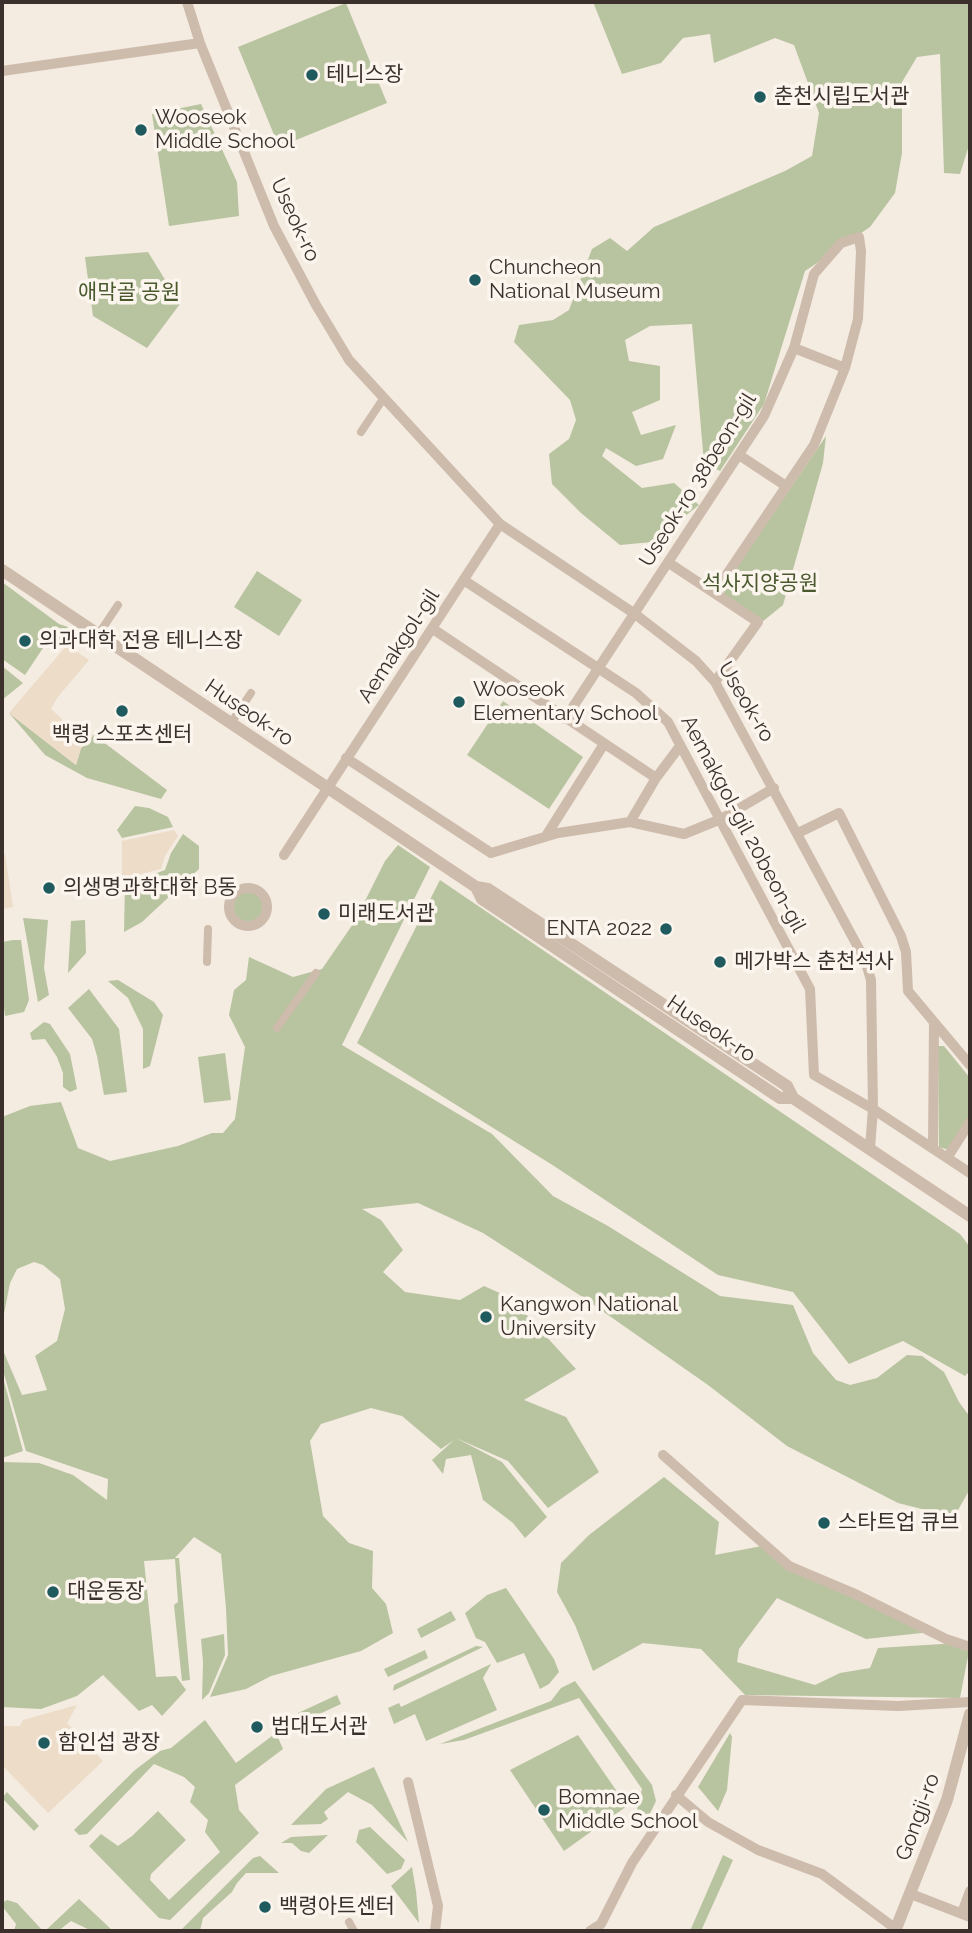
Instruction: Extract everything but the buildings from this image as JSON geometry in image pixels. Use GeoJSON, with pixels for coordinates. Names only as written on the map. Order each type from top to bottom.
{"type":"FeatureCollection","features":[{"type":"Feature","properties":{"kind":"street","name":"Useok-ro"},"geometry":{"type":"LineString","coordinates":[[187,2],[200,43],[274,226],[349,360],[500,524],[635,614],[696,661],[715,682],[866,960],[871,981],[873,1109],[870,1148]]}},
{"type":"Feature","properties":{"kind":"street"},"geometry":{"type":"LineString","coordinates":[[2,71],[200,43]]}},
{"type":"Feature","properties":{"kind":"street","name":"Useok-ro 38beon-gil"},"geometry":{"type":"LineString","coordinates":[[565,719],[670,563],[764,416],[794,348],[814,274],[841,243],[859,237],[861,251],[858,319],[845,368],[814,445],[715,592]]}},
{"type":"Feature","properties":{"kind":"street"},"geometry":{"type":"LineString","coordinates":[[794,348],[845,368]]}},
{"type":"Feature","properties":{"kind":"street"},"geometry":{"type":"LineString","coordinates":[[361,432],[383,399]]}},
{"type":"Feature","properties":{"kind":"street"},"geometry":{"type":"LineString","coordinates":[[739,455],[786,485]]}},
{"type":"Feature","properties":{"kind":"street","name":"Aemakgol-gil"},"geometry":{"type":"LineString","coordinates":[[284,855],[500,524]]}},
{"type":"Feature","properties":{"kind":"street"},"geometry":{"type":"LineString","coordinates":[[670,563],[758,622],[715,682]]}},
{"type":"Feature","properties":{"kind":"street","name":"Huseok-ro"},"geometry":{"type":"LineString","coordinates":[[2,570],[475,887],[482,900],[780,1098],[793,1098],[970,1216]]}},
{"type":"Feature","properties":{"kind":"street","name":"Aemakgol-gil 20beon-gil"},"geometry":{"type":"LineString","coordinates":[[465,581],[636,693],[668,722],[810,989],[814,1075],[873,1109]]}},
{"type":"Feature","properties":{"kind":"street"},"geometry":{"type":"LineString","coordinates":[[98,635],[118,605]]}},
{"type":"Feature","properties":{"kind":"street"},"geometry":{"type":"LineString","coordinates":[[433,629],[656,778]]}},
{"type":"Feature","properties":{"kind":"street"},"geometry":{"type":"LineString","coordinates":[[231,723],[251,693]]}},
{"type":"Feature","properties":{"kind":"street"},"geometry":{"type":"LineString","coordinates":[[545,836],[604,744]]}},
{"type":"Feature","properties":{"kind":"street"},"geometry":{"type":"LineString","coordinates":[[630,822],[656,778],[680,746]]}},
{"type":"Feature","properties":{"kind":"street"},"geometry":{"type":"LineString","coordinates":[[346,758],[491,853],[545,836],[630,822],[684,834],[721,819],[774,789]]}},
{"type":"Feature","properties":{"kind":"street"},"geometry":{"type":"LineString","coordinates":[[798,833],[839,813],[901,936],[906,952],[908,991],[970,1065]]}},
{"type":"Feature","properties":{"kind":"street"},"geometry":{"type":"LineString","coordinates":[[207,962],[208,929]]}},
{"type":"Feature","properties":{"kind":"street"},"geometry":{"type":"LineString","coordinates":[[277,1028],[316,973]]}},
{"type":"Feature","properties":{"kind":"street"},"geometry":{"type":"LineString","coordinates":[[933,1149],[934,1022]]}},
{"type":"Feature","properties":{"kind":"street"},"geometry":{"type":"LineString","coordinates":[[873,1109],[970,1173]]}},
{"type":"Feature","properties":{"kind":"street"},"geometry":{"type":"LineString","coordinates":[[947,1158],[970,1122]]}},
{"type":"Feature","properties":{"kind":"street"},"geometry":{"type":"LineString","coordinates":[[663,1455],[789,1566],[853,1593],[946,1639],[970,1647]]}},
{"type":"Feature","properties":{"kind":"street"},"geometry":{"type":"LineString","coordinates":[[590,1931],[601,1924],[632,1863],[742,1700],[898,1706],[970,1702]]}},
{"type":"Feature","properties":{"kind":"street","name":"Gongji-ro"},"geometry":{"type":"LineString","coordinates":[[896,1930],[965,1751],[970,1714]]}},
{"type":"Feature","properties":{"kind":"street"},"geometry":{"type":"LineString","coordinates":[[408,1782],[438,1906],[435,1931]]}},
{"type":"Feature","properties":{"kind":"street"},"geometry":{"type":"LineString","coordinates":[[676,1795],[708,1822],[758,1850],[822,1874],[896,1930]]}},
{"type":"Feature","properties":{"kind":"street"},"geometry":{"type":"LineString","coordinates":[[911,1894],[966,1915],[970,1891]]}},
{"type":"Feature","properties":{"kind":"street"},"geometry":{"type":"LineString","coordinates":[[349,1922],[354,1931]]}},
{"type":"Feature","properties":{"kind":"green space"},"geometry":{"type":"Polygon","coordinates":[[[593,2],[970,2],[970,142],[960,174],[944,173],[940,54],[917,57],[902,82],[902,153],[895,193],[870,227],[805,271],[764,404],[720,471],[704,463],[692,324],[650,326],[625,340],[629,361],[660,366],[660,400],[632,412],[641,435],[676,425],[663,459],[636,466],[606,448],[602,456],[642,488],[674,483],[699,505],[652,542],[620,545],[581,513],[552,484],[549,454],[569,439],[576,420],[570,400],[514,342],[519,325],[553,320],[569,310],[592,249],[610,238],[627,251],[654,227],[785,171],[812,156],[819,113],[794,45],[775,38],[714,63],[710,34],[683,38],[661,63],[622,74],[593,2]]]}},
{"type":"Feature","properties":{"kind":"green space","name":"테니스장"},"geometry":{"type":"Polygon","coordinates":[[[346,3],[387,103],[279,147],[238,47],[346,3]]]}},
{"type":"Feature","properties":{"kind":"green space"},"geometry":{"type":"Polygon","coordinates":[[[201,104],[237,182],[239,216],[169,226],[152,114],[201,104]]]}},
{"type":"Feature","properties":{"kind":"green space","name":"애막골 공원"},"geometry":{"type":"Polygon","coordinates":[[[148,252],[180,304],[147,348],[93,316],[85,257],[148,252]]]}},
{"type":"Feature","properties":{"kind":"green space","name":"석사지양공원"},"geometry":{"type":"Polygon","coordinates":[[[826,436],[823,463],[783,605],[762,622],[724,595],[723,588],[826,436]]]}},
{"type":"Feature","properties":{"kind":"green space"},"geometry":{"type":"Polygon","coordinates":[[[257,571],[302,600],[279,636],[234,607],[257,571]]]}},
{"type":"Feature","properties":{"kind":"green space","name":"의과대학 전용 테니스장"},"geometry":{"type":"Polygon","coordinates":[[[2,582],[59,624],[68,627],[56,645],[43,648],[25,675],[2,659],[2,582]]]}},
{"type":"Feature","properties":{"kind":"green space"},"geometry":{"type":"Polygon","coordinates":[[[2,666],[23,683],[2,700],[2,666]]]}},
{"type":"Feature","properties":{"kind":"green space"},"geometry":{"type":"Polygon","coordinates":[[[503,701],[583,757],[549,809],[467,755],[503,701]]]}},
{"type":"Feature","properties":{"kind":"green space"},"geometry":{"type":"Polygon","coordinates":[[[9,713],[76,765],[81,748],[94,735],[167,790],[161,799],[87,778],[45,755],[9,713]]]}},
{"type":"Feature","properties":{"kind":"green space"},"geometry":{"type":"Polygon","coordinates":[[[135,806],[149,808],[168,817],[173,827],[122,838],[117,830],[135,806]]]}},
{"type":"Feature","properties":{"kind":"green space"},"geometry":{"type":"Polygon","coordinates":[[[183,834],[199,846],[199,869],[142,922],[124,932],[125,882],[165,870],[171,853],[183,834]]]}},
{"type":"Feature","properties":{"kind":"green space"},"geometry":{"type":"Polygon","coordinates":[[[398,845],[430,867],[342,1045],[492,1134],[553,1196],[608,1226],[720,1296],[793,1305],[813,1353],[836,1380],[850,1385],[877,1378],[907,1355],[922,1356],[944,1372],[970,1417],[970,1489],[954,1517],[898,1503],[787,1446],[708,1385],[581,1296],[483,1233],[418,1203],[362,1209],[381,1220],[403,1250],[383,1272],[405,1292],[460,1300],[484,1286],[511,1298],[576,1369],[524,1400],[566,1417],[599,1472],[548,1508],[508,1461],[456,1438],[502,1462],[547,1517],[525,1538],[513,1523],[483,1500],[471,1455],[446,1459],[443,1474],[432,1460],[454,1440],[441,1449],[402,1416],[371,1408],[321,1424],[310,1441],[323,1516],[349,1543],[373,1551],[372,1588],[386,1604],[393,1633],[361,1651],[271,1676],[246,1689],[210,1697],[228,1655],[221,1554],[194,1537],[175,1558],[179,1558],[190,1680],[182,1681],[174,1605],[178,1602],[175,1559],[144,1561],[156,1677],[176,1676],[186,1690],[162,1716],[152,1705],[139,1711],[103,1675],[77,1696],[41,1709],[2,1707],[2,1462],[39,1463],[73,1475],[107,1500],[108,1479],[26,1451],[2,1367],[2,1348],[22,1395],[47,1390],[35,1356],[57,1341],[65,1309],[60,1279],[43,1265],[34,1262],[17,1269],[10,1283],[2,1324],[2,1117],[30,1106],[61,1102],[78,1148],[110,1161],[178,1146],[212,1133],[223,1133],[235,1119],[245,1047],[229,1015],[234,990],[246,980],[249,957],[293,977],[322,969],[355,921],[385,861],[398,845]]]}},
{"type":"Feature","properties":{"kind":"green space"},"geometry":{"type":"Polygon","coordinates":[[[440,880],[960,1234],[970,1247],[970,1371],[965,1376],[903,1341],[849,1364],[793,1292],[718,1275],[554,1166],[357,1043],[440,880]]]}},
{"type":"Feature","properties":{"kind":"green space"},"geometry":{"type":"Polygon","coordinates":[[[248,890],[259,895],[264,906],[259,917],[248,922],[237,917],[232,906],[237,895],[248,890]]]}},
{"type":"Feature","properties":{"kind":"green space"},"geometry":{"type":"Polygon","coordinates":[[[23,918],[48,920],[44,968],[49,995],[38,1002],[23,918]]]}},
{"type":"Feature","properties":{"kind":"green space"},"geometry":{"type":"Polygon","coordinates":[[[85,920],[86,953],[68,973],[71,921],[85,920]]]}},
{"type":"Feature","properties":{"kind":"green space"},"geometry":{"type":"Polygon","coordinates":[[[21,940],[29,1000],[24,1012],[5,1016],[2,942],[21,940]]]}},
{"type":"Feature","properties":{"kind":"green space"},"geometry":{"type":"Polygon","coordinates":[[[118,980],[154,1002],[163,1015],[150,1066],[143,1069],[143,1029],[128,998],[108,981],[118,980]]]}},
{"type":"Feature","properties":{"kind":"green space"},"geometry":{"type":"Polygon","coordinates":[[[89,989],[119,1029],[127,1092],[104,1095],[92,1039],[68,1008],[89,989]]]}},
{"type":"Feature","properties":{"kind":"green space"},"geometry":{"type":"Polygon","coordinates":[[[44,1022],[50,1024],[70,1054],[77,1089],[70,1092],[63,1087],[63,1073],[57,1057],[45,1039],[32,1040],[30,1033],[44,1022]]]}},
{"type":"Feature","properties":{"kind":"green space"},"geometry":{"type":"Polygon","coordinates":[[[938,1046],[944,1046],[970,1078],[970,1116],[949,1150],[939,1147],[938,1046]]]}},
{"type":"Feature","properties":{"kind":"green space"},"geometry":{"type":"Polygon","coordinates":[[[225,1053],[231,1100],[204,1103],[198,1057],[225,1053]]]}},
{"type":"Feature","properties":{"kind":"green space"},"geometry":{"type":"Polygon","coordinates":[[[2,1374],[23,1451],[2,1458],[2,1374]]]}},
{"type":"Feature","properties":{"kind":"green space"},"geometry":{"type":"Polygon","coordinates":[[[664,1477],[719,1522],[715,1555],[767,1545],[790,1561],[940,1631],[866,1639],[777,1598],[739,1649],[737,1662],[815,1685],[840,1673],[870,1668],[878,1648],[958,1643],[970,1646],[960,1698],[745,1695],[701,1649],[643,1643],[593,1671],[575,1625],[557,1592],[561,1563],[589,1535],[664,1477]]]}},
{"type":"Feature","properties":{"kind":"green space"},"geometry":{"type":"Polygon","coordinates":[[[506,1588],[554,1659],[559,1672],[549,1684],[540,1689],[524,1653],[497,1663],[485,1642],[476,1638],[465,1613],[487,1595],[506,1588]]]}},
{"type":"Feature","properties":{"kind":"green space"},"geometry":{"type":"Polygon","coordinates":[[[451,1611],[456,1620],[421,1638],[417,1629],[451,1611]]]}},
{"type":"Feature","properties":{"kind":"green space"},"geometry":{"type":"Polygon","coordinates":[[[224,1634],[225,1655],[209,1693],[202,1700],[201,1639],[224,1634]]]}},
{"type":"Feature","properties":{"kind":"green space"},"geometry":{"type":"Polygon","coordinates":[[[476,1646],[483,1647],[393,1691],[394,1685],[476,1646]]]}},
{"type":"Feature","properties":{"kind":"green space"},"geometry":{"type":"Polygon","coordinates":[[[425,1650],[428,1658],[388,1677],[384,1669],[425,1650]]]}},
{"type":"Feature","properties":{"kind":"green space"},"geometry":{"type":"Polygon","coordinates":[[[491,1664],[483,1678],[497,1710],[426,1741],[415,1714],[394,1724],[388,1708],[399,1703],[401,1707],[491,1664]]]}},
{"type":"Feature","properties":{"kind":"green space"},"geometry":{"type":"Polygon","coordinates":[[[575,1681],[652,1785],[656,1801],[644,1826],[632,1830],[642,1789],[579,1698],[464,1740],[440,1744],[551,1701],[561,1688],[575,1681]]]}},
{"type":"Feature","properties":{"kind":"green space"},"geometry":{"type":"Polygon","coordinates":[[[337,1695],[341,1704],[302,1722],[298,1713],[337,1695]]]}},
{"type":"Feature","properties":{"kind":"green space"},"geometry":{"type":"Polygon","coordinates":[[[205,1720],[236,1763],[276,1733],[283,1749],[235,1785],[239,1810],[259,1833],[170,1920],[159,1918],[89,1846],[101,1834],[118,1846],[158,1811],[186,1840],[151,1874],[150,1880],[169,1900],[220,1852],[205,1832],[208,1820],[190,1802],[195,1787],[184,1777],[154,1764],[87,1834],[79,1835],[74,1830],[135,1770],[160,1751],[171,1748],[205,1720]]]}},
{"type":"Feature","properties":{"kind":"green space"},"geometry":{"type":"Polygon","coordinates":[[[730,1733],[732,1737],[727,1790],[718,1811],[698,1787],[730,1733]]]}},
{"type":"Feature","properties":{"kind":"green space"},"geometry":{"type":"Polygon","coordinates":[[[578,1735],[627,1806],[564,1851],[510,1770],[578,1735]]]}},
{"type":"Feature","properties":{"kind":"green space"},"geometry":{"type":"Polygon","coordinates":[[[374,1767],[408,1842],[372,1805],[348,1792],[324,1812],[328,1819],[321,1824],[291,1825],[326,1789],[374,1767]]]}},
{"type":"Feature","properties":{"kind":"green space"},"geometry":{"type":"Polygon","coordinates":[[[7,1792],[39,1826],[34,1831],[2,1798],[7,1792]]]}},
{"type":"Feature","properties":{"kind":"green space"},"geometry":{"type":"Polygon","coordinates":[[[370,1827],[405,1860],[401,1869],[387,1874],[356,1842],[359,1830],[370,1827]]]}},
{"type":"Feature","properties":{"kind":"green space"},"geometry":{"type":"Polygon","coordinates":[[[328,1835],[309,1853],[301,1851],[292,1843],[281,1843],[291,1837],[328,1835]]]}},
{"type":"Feature","properties":{"kind":"green space"},"geometry":{"type":"Polygon","coordinates":[[[723,1855],[733,1860],[701,1931],[690,1931],[723,1855]]]}},
{"type":"Feature","properties":{"kind":"green space"},"geometry":{"type":"Polygon","coordinates":[[[260,1856],[279,1873],[246,1873],[232,1892],[203,1918],[200,1931],[180,1931],[253,1858],[260,1856]]]}},
{"type":"Feature","properties":{"kind":"green space"},"geometry":{"type":"Polygon","coordinates":[[[412,1867],[416,1891],[419,1923],[391,1886],[412,1867]]]}},
{"type":"Feature","properties":{"kind":"green space"},"geometry":{"type":"Polygon","coordinates":[[[79,1899],[113,1931],[92,1931],[71,1921],[58,1931],[45,1931],[79,1899]]]}},
{"type":"Feature","properties":{"kind":"green space"},"geometry":{"type":"Polygon","coordinates":[[[7,1900],[17,1903],[43,1931],[14,1931],[16,1924],[2,1906],[7,1900]]]}},
{"type":"Feature","properties":{"kind":"shaded area"},"geometry":{"type":"Polygon","coordinates":[[[67,645],[89,660],[51,709],[64,721],[94,735],[81,748],[76,765],[9,713],[67,645]]]}},
{"type":"Feature","properties":{"kind":"shaded area"},"geometry":{"type":"Polygon","coordinates":[[[174,830],[178,836],[165,856],[161,869],[122,879],[122,841],[174,830]]]}},
{"type":"Feature","properties":{"kind":"shaded area"},"geometry":{"type":"Polygon","coordinates":[[[5,854],[13,907],[2,909],[2,856],[5,854]]]}},
{"type":"Feature","properties":{"kind":"shaded area","name":"함인섭 광장"},"geometry":{"type":"Polygon","coordinates":[[[77,1705],[67,1723],[103,1761],[48,1813],[2,1765],[2,1726],[20,1726],[23,1720],[77,1705]]]}},
{"type":"Feature","properties":{"kind":"place","name":"테니스장"},"geometry":{"type":"Point","coordinates":[312,75]}},
{"type":"Feature","properties":{"kind":"place","name":"춘천시립도서관"},"geometry":{"type":"Point","coordinates":[760,97]}},
{"type":"Feature","properties":{"kind":"place","name":"Wooseok Middle School"},"geometry":{"type":"Point","coordinates":[141,130]}},
{"type":"Feature","properties":{"kind":"place","name":"Chuncheon National Museum"},"geometry":{"type":"Point","coordinates":[475,280]}},
{"type":"Feature","properties":{"kind":"place","name":"의과대학 전용 테니스장"},"geometry":{"type":"Point","coordinates":[25,641]}},
{"type":"Feature","properties":{"kind":"place","name":"Wooseok Elementary School"},"geometry":{"type":"Point","coordinates":[459,702]}},
{"type":"Feature","properties":{"kind":"place","name":"백령 스포츠센터"},"geometry":{"type":"Point","coordinates":[122,711]}},
{"type":"Feature","properties":{"kind":"place","name":"의생명과학대학 B동"},"geometry":{"type":"Point","coordinates":[49,888]}},
{"type":"Feature","properties":{"kind":"place","name":"미래도서관"},"geometry":{"type":"Point","coordinates":[324,914]}},
{"type":"Feature","properties":{"kind":"place","name":"ENTA 2022"},"geometry":{"type":"Point","coordinates":[666,929]}},
{"type":"Feature","properties":{"kind":"place","name":"메가박스 춘천석사"},"geometry":{"type":"Point","coordinates":[720,962]}},
{"type":"Feature","properties":{"kind":"place","name":"Kangwon National University"},"geometry":{"type":"Point","coordinates":[486,1317]}},
{"type":"Feature","properties":{"kind":"place","name":"스타트업 큐브"},"geometry":{"type":"Point","coordinates":[824,1523]}},
{"type":"Feature","properties":{"kind":"place","name":"대운동장"},"geometry":{"type":"Point","coordinates":[53,1592]}},
{"type":"Feature","properties":{"kind":"place","name":"법대도서관"},"geometry":{"type":"Point","coordinates":[257,1727]}},
{"type":"Feature","properties":{"kind":"place","name":"함인섭 광장"},"geometry":{"type":"Point","coordinates":[44,1743]}},
{"type":"Feature","properties":{"kind":"place","name":"Bomnae Middle School"},"geometry":{"type":"Point","coordinates":[544,1810]}},
{"type":"Feature","properties":{"kind":"place","name":"백령아트센터"},"geometry":{"type":"Point","coordinates":[265,1907]}}]}
